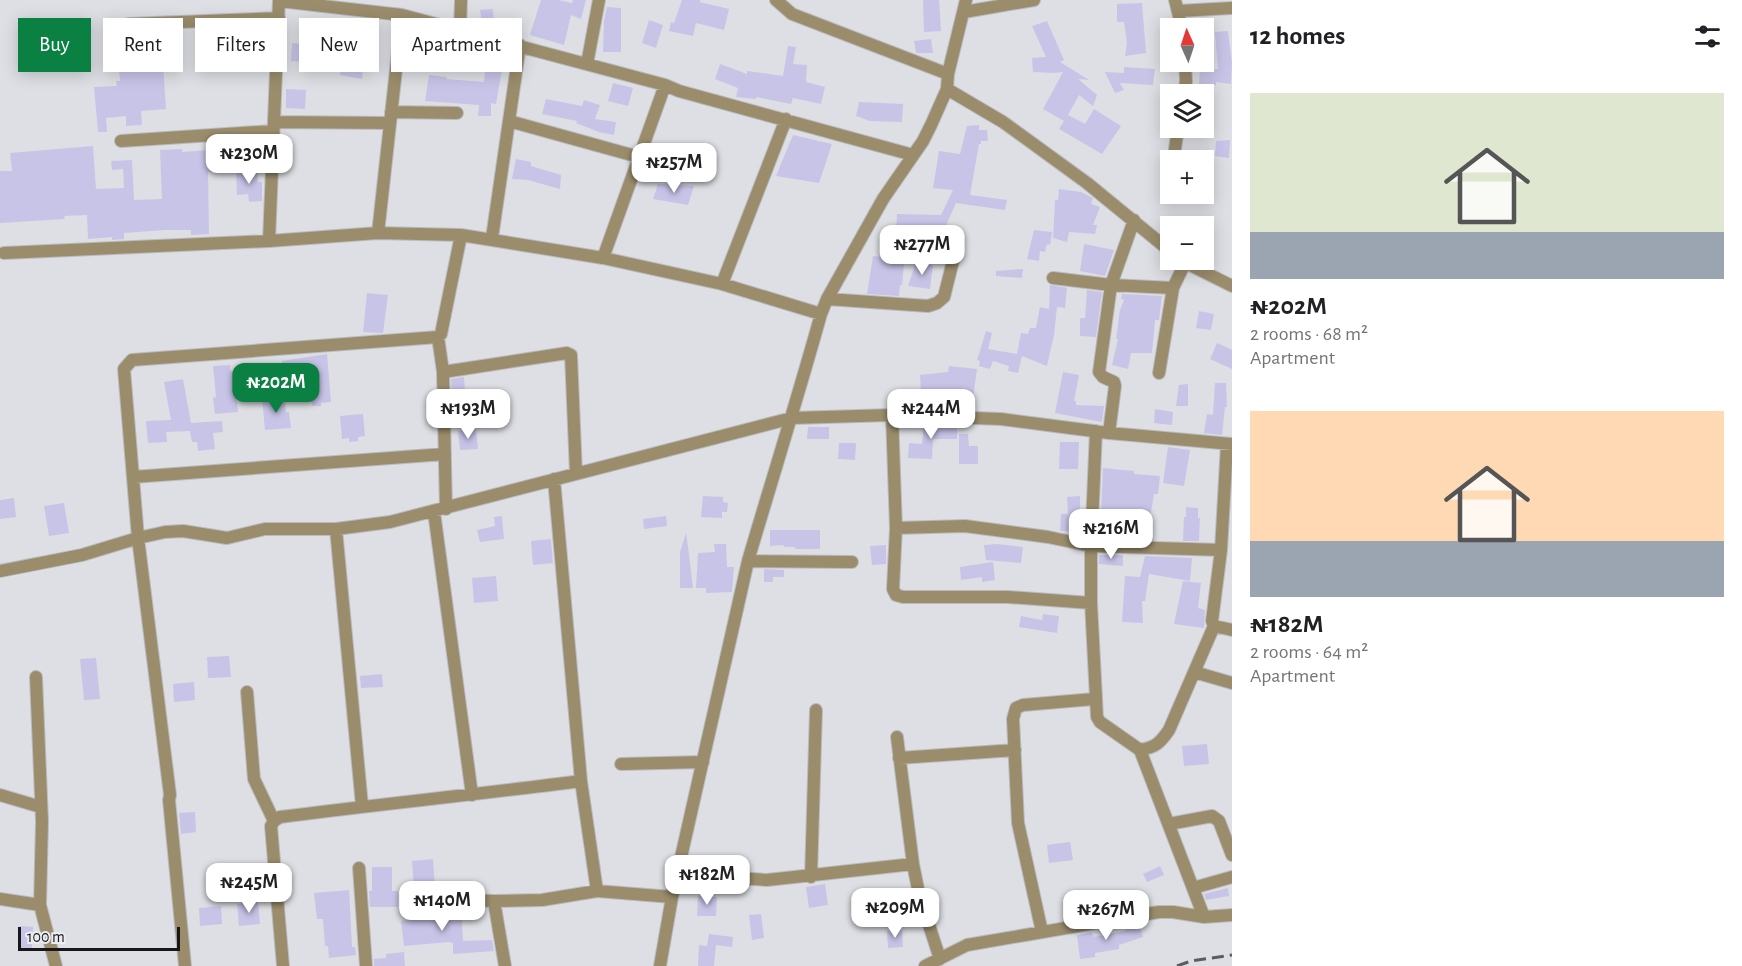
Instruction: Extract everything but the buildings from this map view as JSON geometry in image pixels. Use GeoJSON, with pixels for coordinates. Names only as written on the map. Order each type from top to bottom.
{"type":"FeatureCollection","features":[{"type":"Feature","properties":{"kind":"street"},"geometry":{"type":"LineString","coordinates":[[460,0],[460,18]]}},
{"type":"Feature","properties":{"kind":"street"},"geometry":{"type":"LineString","coordinates":[[586,64],[599,0]]}},
{"type":"Feature","properties":{"kind":"street"},"geometry":{"type":"LineString","coordinates":[[776,0],[792,14],[948,74]]}},
{"type":"Feature","properties":{"kind":"street"},"geometry":{"type":"LineString","coordinates":[[660,966],[672,897],[748,561],[762,506],[792,418],[827,298],[883,199],[931,125],[947,88],[948,74],[965,6],[1034,0]]}},
{"type":"Feature","properties":{"kind":"street"},"geometry":{"type":"LineString","coordinates":[[279,18],[279,1],[356,5],[413,18]]}},
{"type":"Feature","properties":{"kind":"street"},"geometry":{"type":"LineString","coordinates":[[1177,5],[1232,8]]}},
{"type":"Feature","properties":{"kind":"street"},"geometry":{"type":"LineString","coordinates":[[378,233],[402,15]]}},
{"type":"Feature","properties":{"kind":"street"},"geometry":{"type":"LineString","coordinates":[[522,46],[912,155]]}},
{"type":"Feature","properties":{"kind":"street"},"geometry":{"type":"LineString","coordinates":[[269,241],[277,72]]}},
{"type":"Feature","properties":{"kind":"street"},"geometry":{"type":"LineString","coordinates":[[492,238],[516,72]]}},
{"type":"Feature","properties":{"kind":"street"},"geometry":{"type":"LineString","coordinates":[[603,258],[665,85]]}},
{"type":"Feature","properties":{"kind":"street"},"geometry":{"type":"LineString","coordinates":[[947,88],[1003,122],[1087,183],[1160,242]]}},
{"type":"Feature","properties":{"kind":"street"},"geometry":{"type":"LineString","coordinates":[[121,141],[457,113]]}},
{"type":"Feature","properties":{"kind":"street"},"geometry":{"type":"LineString","coordinates":[[722,284],[786,119]]}},
{"type":"Feature","properties":{"kind":"street"},"geometry":{"type":"LineString","coordinates":[[509,121],[639,156]]}},
{"type":"Feature","properties":{"kind":"street"},"geometry":{"type":"LineString","coordinates":[[1175,149],[1177,138]]}},
{"type":"Feature","properties":{"kind":"street"},"geometry":{"type":"LineString","coordinates":[[1134,220],[1111,285],[1099,372],[1102,377],[1114,382],[1115,386],[1103,432],[1091,546],[1094,699],[1100,722],[1140,750],[1204,917]]}},
{"type":"Feature","properties":{"kind":"street"},"geometry":{"type":"LineString","coordinates":[[4,253],[269,241],[378,233],[461,234],[603,258],[722,284],[821,314]]}},
{"type":"Feature","properties":{"kind":"street"},"geometry":{"type":"LineString","coordinates":[[461,234],[441,334],[438,338],[443,372],[445,454],[440,510],[472,795]]}},
{"type":"Feature","properties":{"kind":"street"},"geometry":{"type":"LineString","coordinates":[[827,298],[928,306],[937,303],[944,297],[956,249]]}},
{"type":"Feature","properties":{"kind":"street"},"geometry":{"type":"LineString","coordinates":[[1159,373],[1173,288],[1180,270]]}},
{"type":"Feature","properties":{"kind":"street"},"geometry":{"type":"LineString","coordinates":[[1201,270],[1232,286]]}},
{"type":"Feature","properties":{"kind":"street"},"geometry":{"type":"LineString","coordinates":[[1053,278],[1111,285],[1173,288]]}},
{"type":"Feature","properties":{"kind":"street"},"geometry":{"type":"LineString","coordinates":[[185,966],[170,795],[138,538],[124,369],[132,360],[438,338]]}},
{"type":"Feature","properties":{"kind":"street"},"geometry":{"type":"LineString","coordinates":[[443,372],[567,353],[571,355],[576,473]]}},
{"type":"Feature","properties":{"kind":"street"},"geometry":{"type":"LineString","coordinates":[[892,415],[896,528],[892,589],[896,595],[903,597],[1008,597],[1091,603]]}},
{"type":"Feature","properties":{"kind":"street"},"geometry":{"type":"LineString","coordinates":[[0,572],[82,555],[165,532],[183,531],[227,538],[272,528],[336,529],[390,522],[792,418],[892,415],[1001,419],[1103,432],[1229,444],[1221,550],[1212,621],[1214,626],[1164,737],[1153,748],[1140,750]]}},
{"type":"Feature","properties":{"kind":"street"},"geometry":{"type":"LineString","coordinates":[[133,477],[445,454]]}},
{"type":"Feature","properties":{"kind":"street"},"geometry":{"type":"LineString","coordinates":[[554,479],[581,781],[597,891]]}},
{"type":"Feature","properties":{"kind":"street"},"geometry":{"type":"LineString","coordinates":[[896,528],[965,526],[1048,537],[1091,546],[1221,550]]}},
{"type":"Feature","properties":{"kind":"street"},"geometry":{"type":"LineString","coordinates":[[336,529],[362,806]]}},
{"type":"Feature","properties":{"kind":"street"},"geometry":{"type":"LineString","coordinates":[[748,561],[852,562]]}},
{"type":"Feature","properties":{"kind":"street"},"geometry":{"type":"LineString","coordinates":[[1214,626],[1232,630]]}},
{"type":"Feature","properties":{"kind":"street"},"geometry":{"type":"LineString","coordinates":[[1194,672],[1232,684]]}},
{"type":"Feature","properties":{"kind":"street"},"geometry":{"type":"LineString","coordinates":[[36,677],[41,807],[40,905],[56,966]]}},
{"type":"Feature","properties":{"kind":"street"},"geometry":{"type":"LineString","coordinates":[[247,692],[254,779],[274,820]]}},
{"type":"Feature","properties":{"kind":"street"},"geometry":{"type":"LineString","coordinates":[[1042,932],[1018,823],[1013,718],[1016,708],[1023,705],[1094,699]]}},
{"type":"Feature","properties":{"kind":"street"},"geometry":{"type":"LineString","coordinates":[[811,876],[816,710]]}},
{"type":"Feature","properties":{"kind":"street"},"geometry":{"type":"LineString","coordinates":[[897,737],[913,864],[919,894],[940,959]]}},
{"type":"Feature","properties":{"kind":"street"},"geometry":{"type":"LineString","coordinates":[[899,758],[1015,750]]}},
{"type":"Feature","properties":{"kind":"street"},"geometry":{"type":"LineString","coordinates":[[621,764],[703,762]]}},
{"type":"Feature","properties":{"kind":"street"},"geometry":{"type":"LineString","coordinates":[[283,966],[271,826],[274,820],[280,817],[362,806],[581,781]]}},
{"type":"Feature","properties":{"kind":"street"},"geometry":{"type":"LineString","coordinates":[[0,795],[41,807]]}},
{"type":"Feature","properties":{"kind":"street"},"geometry":{"type":"LineString","coordinates":[[1168,824],[1212,816],[1219,821],[1232,855]]}},
{"type":"Feature","properties":{"kind":"street"},"geometry":{"type":"LineString","coordinates":[[678,874],[767,880],[913,864]]}},
{"type":"Feature","properties":{"kind":"street"},"geometry":{"type":"LineString","coordinates":[[359,868],[366,966]]}},
{"type":"Feature","properties":{"kind":"street"},"geometry":{"type":"LineString","coordinates":[[1193,888],[1232,877]]}},
{"type":"Feature","properties":{"kind":"street"},"geometry":{"type":"LineString","coordinates":[[407,898],[542,900],[597,891],[672,897]]}},
{"type":"Feature","properties":{"kind":"street"},"geometry":{"type":"LineString","coordinates":[[0,899],[40,905]]}},
{"type":"Feature","properties":{"kind":"street"},"geometry":{"type":"LineString","coordinates":[[494,901],[505,966]]}},
{"type":"Feature","properties":{"kind":"street"},"geometry":{"type":"LineString","coordinates":[[925,966],[967,945],[1159,912],[1204,917],[1232,915]]}},
{"type":"Feature","properties":{"kind":"railway"},"geometry":{"type":"LineString","coordinates":[[1177,966],[1191,961],[1232,955]]}}]}
